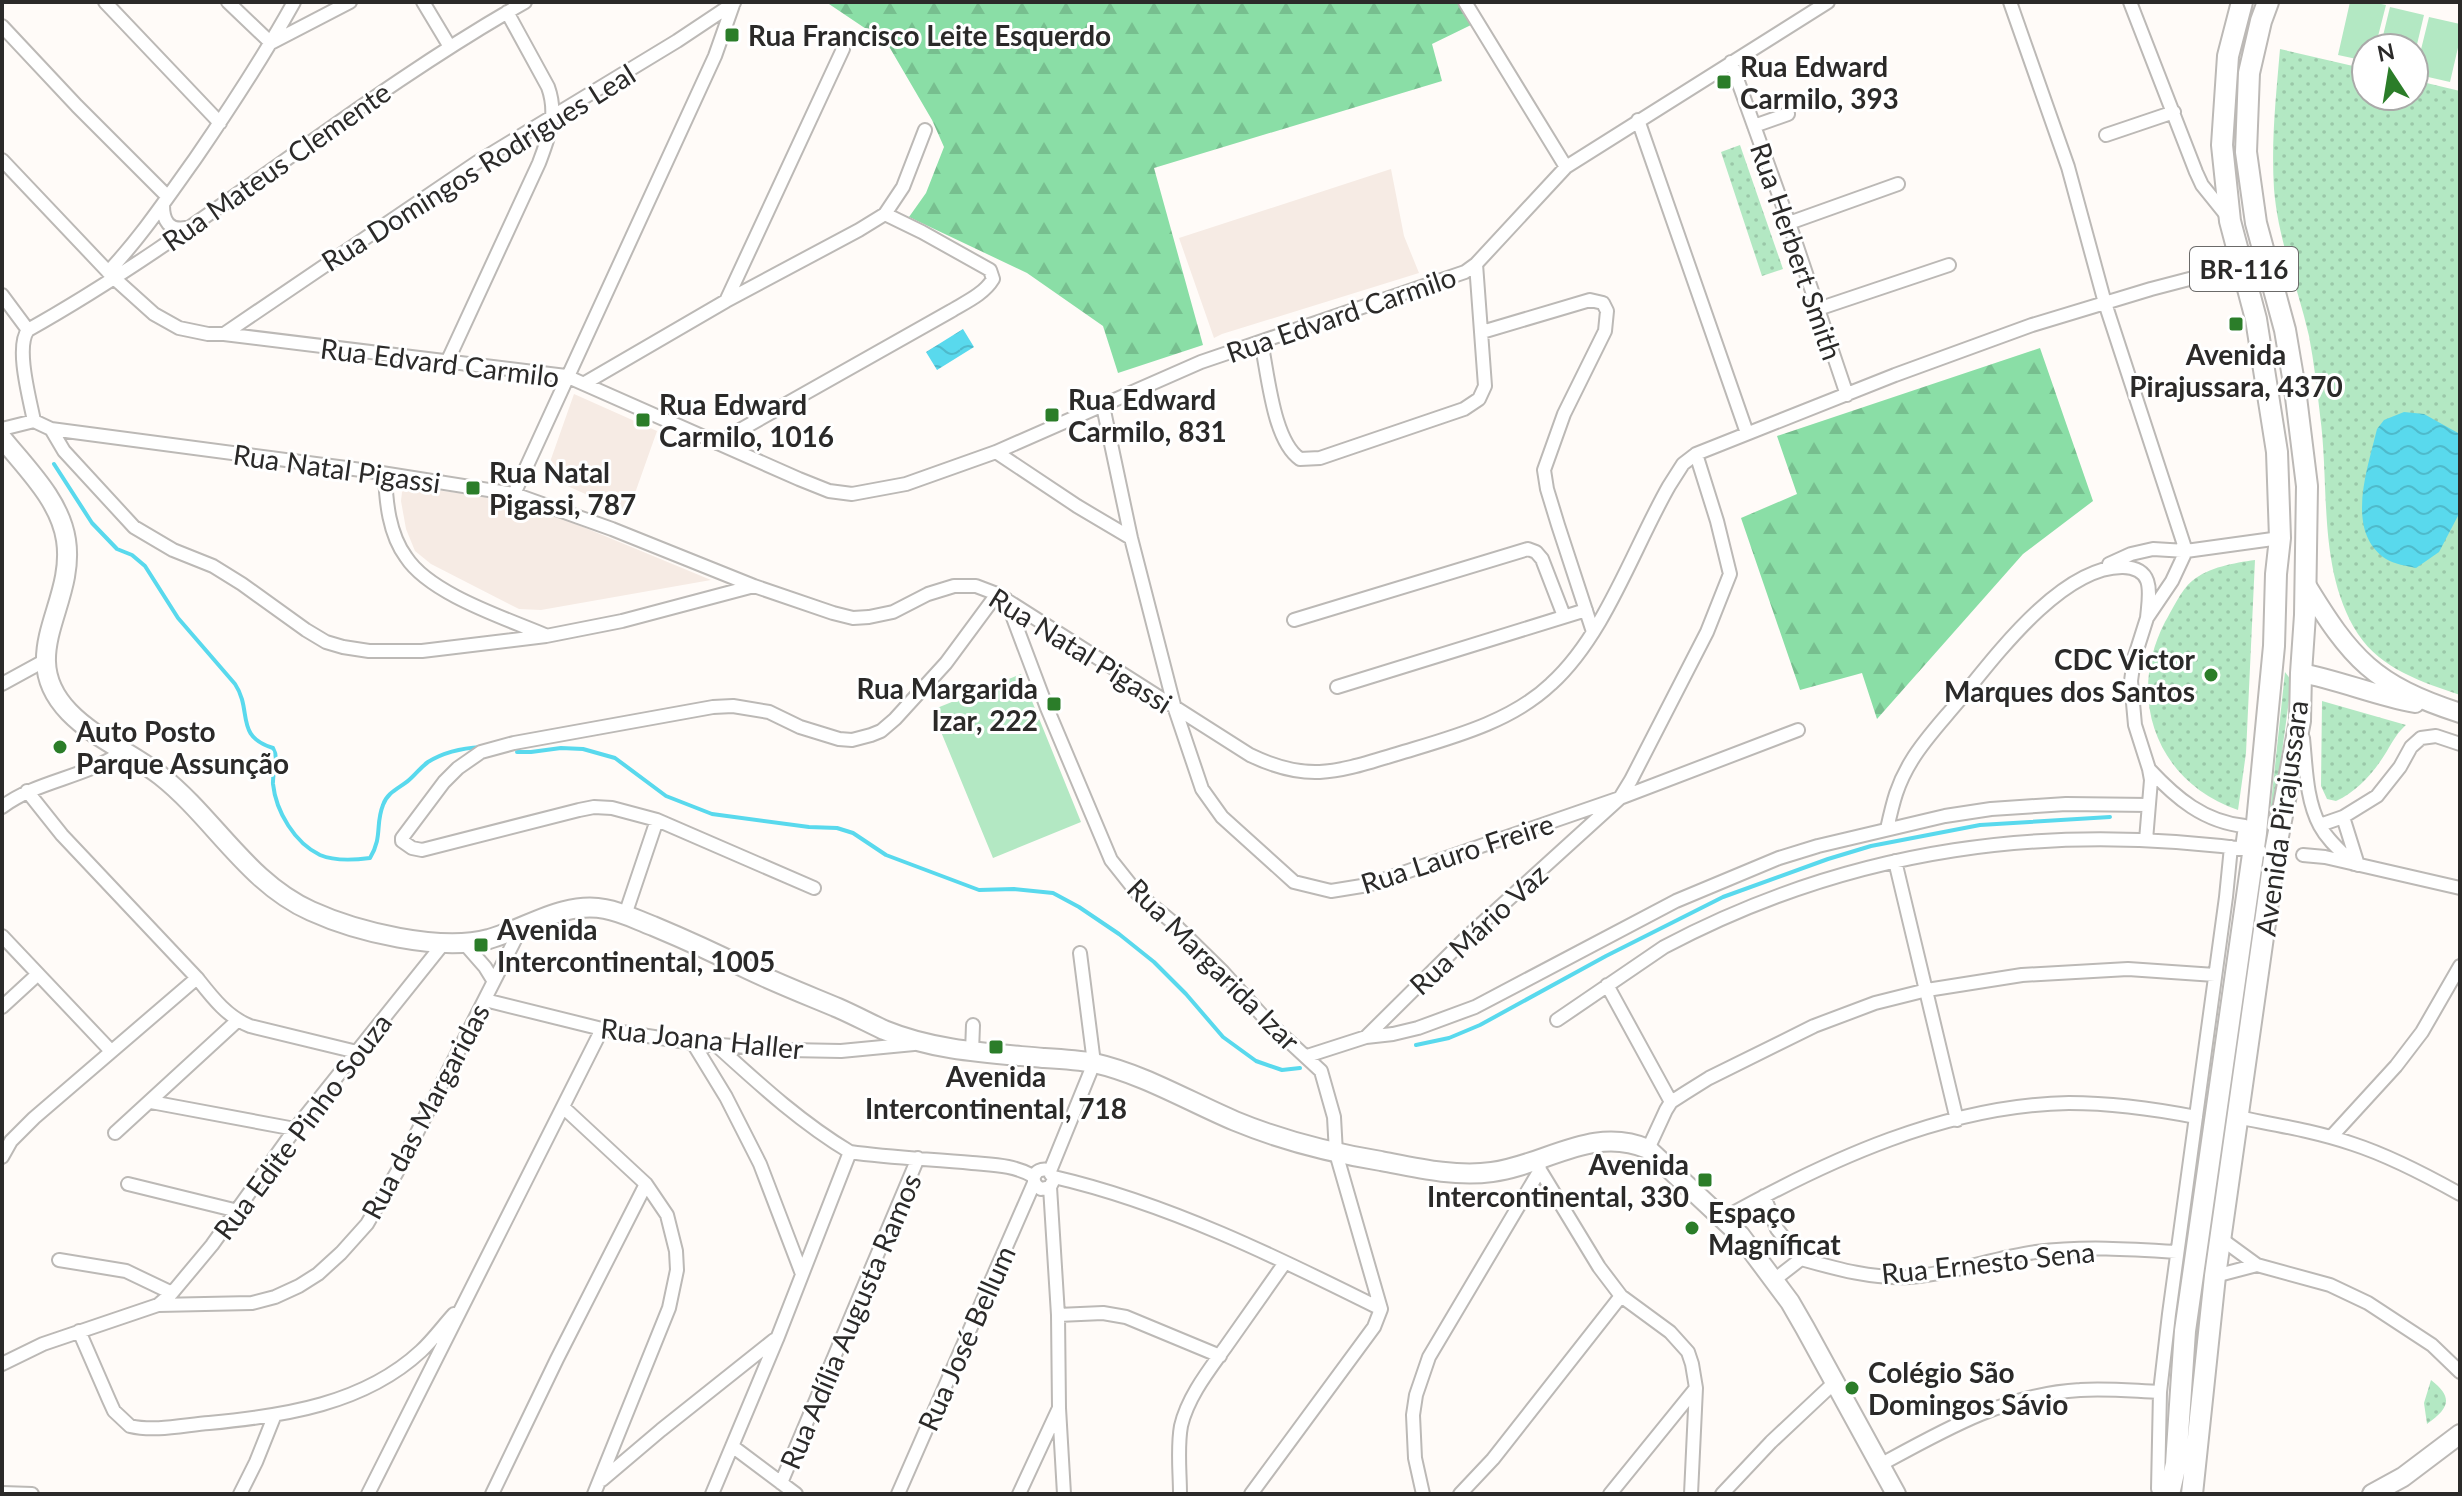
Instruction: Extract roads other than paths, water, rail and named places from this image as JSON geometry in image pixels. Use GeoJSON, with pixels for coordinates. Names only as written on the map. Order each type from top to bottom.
{"type":"FeatureCollection","features":[{"type":"Feature","properties":{"kind":"main road","name":"Avenida Pirajussara"},"geometry":{"type":"LineString","coordinates":[[2164,1492],[2176,1464],[2185,1331],[2242,848],[2274,646],[2280,538],[2277,452],[2256,319],[2230,221],[2222,145],[2228,56],[2242,2]]}},
{"type":"Feature","properties":{"kind":"main road","name":"Avenida Pirajussara"},"geometry":{"type":"LineString","coordinates":[[2192,1494],[2220,1238],[2275,852],[2300,721],[2307,486],[2282,315],[2256,223],[2246,152],[2249,73],[2268,2]]}},
{"type":"Feature","properties":{"kind":"main road","name":"BR-116"},"geometry":{"type":"LineString","coordinates":[[2280,538],[2285,643],[2301,673]]}},
{"type":"Feature","properties":{"kind":"street"},"geometry":{"type":"LineString","coordinates":[[105,2],[220,123]]}},
{"type":"Feature","properties":{"kind":"street"},"geometry":{"type":"LineString","coordinates":[[228,2],[271,43]]}},
{"type":"Feature","properties":{"kind":"street"},"geometry":{"type":"LineString","coordinates":[[111,275],[147,229],[220,123],[294,2]]}},
{"type":"Feature","properties":{"kind":"street"},"geometry":{"type":"LineString","coordinates":[[271,43],[350,2]]}},
{"type":"Feature","properties":{"kind":"street"},"geometry":{"type":"LineString","coordinates":[[423,2],[450,47]]}},
{"type":"Feature","properties":{"kind":"street","name":"Rua Mateus Clemente"},"geometry":{"type":"LineString","coordinates":[[28,330],[188,228],[370,99],[525,2]]}},
{"type":"Feature","properties":{"kind":"street"},"geometry":{"type":"LineString","coordinates":[[1465,2],[1566,167]]}},
{"type":"Feature","properties":{"kind":"street","name":"Rua Edvard Carmilo"},"geometry":{"type":"LineString","coordinates":[[2,160],[111,275],[166,322],[192,331],[566,376],[829,491],[864,494],[906,484],[996,452],[1201,362],[1465,272],[1566,167],[1828,2]]}},
{"type":"Feature","properties":{"kind":"street"},"geometry":{"type":"LineString","coordinates":[[2010,2],[2068,167],[2105,303],[2186,551],[2172,581],[2147,618]]}},
{"type":"Feature","properties":{"kind":"street"},"geometry":{"type":"LineString","coordinates":[[2130,2],[2202,185],[2230,221]]}},
{"type":"Feature","properties":{"kind":"street"},"geometry":{"type":"LineString","coordinates":[[514,494],[715,56],[734,3]]}},
{"type":"Feature","properties":{"kind":"street","name":"Rua Domingos Rodrigues Leal"},"geometry":{"type":"LineString","coordinates":[[224,334],[476,163],[664,50],[734,3]]}},
{"type":"Feature","properties":{"kind":"street"},"geometry":{"type":"LineString","coordinates":[[448,360],[539,163],[554,116],[548,87],[507,12]]}},
{"type":"Feature","properties":{"kind":"street"},"geometry":{"type":"LineString","coordinates":[[2,26],[166,201],[164,219],[172,228],[188,228]]}},
{"type":"Feature","properties":{"kind":"street"},"geometry":{"type":"LineString","coordinates":[[726,301],[843,49]]}},
{"type":"Feature","properties":{"kind":"street","name":"Rua Herbert Smith"},"geometry":{"type":"LineString","coordinates":[[1731,62],[1847,395]]}},
{"type":"Feature","properties":{"kind":"street"},"geometry":{"type":"LineString","coordinates":[[2106,135],[2174,112]]}},
{"type":"Feature","properties":{"kind":"street"},"geometry":{"type":"LineString","coordinates":[[1754,126],[1788,114]]}},
{"type":"Feature","properties":{"kind":"street"},"geometry":{"type":"LineString","coordinates":[[1638,120],[1747,433]]}},
{"type":"Feature","properties":{"kind":"street"},"geometry":{"type":"LineString","coordinates":[[585,383],[885,214],[903,187],[925,130]]}},
{"type":"Feature","properties":{"kind":"street"},"geometry":{"type":"LineString","coordinates":[[1789,223],[1898,184]]}},
{"type":"Feature","properties":{"kind":"street"},"geometry":{"type":"LineString","coordinates":[[717,443],[951,311],[991,283],[990,270],[885,214]]}},
{"type":"Feature","properties":{"kind":"street"},"geometry":{"type":"LineString","coordinates":[[1261,342],[1280,430],[1294,455],[1300,459],[1309,460],[1473,404],[1485,386],[1476,264]]}},
{"type":"Feature","properties":{"kind":"street"},"geometry":{"type":"LineString","coordinates":[[1818,309],[1949,265]]}},
{"type":"Feature","properties":{"kind":"street"},"geometry":{"type":"LineString","coordinates":[[1696,454],[2032,325],[2243,265]]}},
{"type":"Feature","properties":{"kind":"street"},"geometry":{"type":"LineString","coordinates":[[2,295],[28,330],[23,337],[24,363],[34,421],[2,429]]}},
{"type":"Feature","properties":{"kind":"street"},"geometry":{"type":"LineString","coordinates":[[1482,332],[1590,300],[1603,303],[1607,311],[1605,331],[1564,414],[1544,470],[1547,489],[1593,632]]}},
{"type":"Feature","properties":{"kind":"street","name":"Rua Lauro Freire"},"geometry":{"type":"LineString","coordinates":[[1103,406],[1131,538],[1175,709],[1202,789],[1216,810],[1294,882],[1319,890],[1345,890],[1368,885],[1620,798],[1798,730]]}},
{"type":"Feature","properties":{"kind":"street","name":"Rua Natal Pigassi"},"geometry":{"type":"LineString","coordinates":[[34,421],[51,429],[514,494],[754,586],[853,618],[893,612],[928,594],[954,586],[976,586],[1002,597],[1250,755],[1280,768],[1309,773],[1349,768],[1453,737],[1516,709],[1558,678],[1593,632],[1669,486],[1683,464],[1696,454]]}},
{"type":"Feature","properties":{"kind":"street"},"geometry":{"type":"LineString","coordinates":[[51,429],[64,451],[134,527],[173,550],[225,573],[326,642],[356,650],[422,651],[546,636],[622,621],[754,586]]}},
{"type":"Feature","properties":{"kind":"street"},"geometry":{"type":"LineString","coordinates":[[2,438],[44,490],[61,520],[66,542],[67,569],[44,661],[49,683],[64,706],[83,725],[161,776],[257,874],[305,908],[349,925],[443,944],[464,943],[503,934],[556,913],[589,907],[625,915],[885,1030],[922,1043],[972,1052],[1094,1063],[1141,1079],[1254,1129],[1336,1153],[1465,1174],[1539,1166],[1598,1141],[1622,1141],[1648,1149],[1724,1218],[1774,1280],[1805,1328],[1896,1494]]}},
{"type":"Feature","properties":{"kind":"street"},"geometry":{"type":"LineString","coordinates":[[996,452],[1131,538]]}},
{"type":"Feature","properties":{"kind":"street","name":"Rua Mário Vaz"},"geometry":{"type":"LineString","coordinates":[[1366,1037],[1468,936],[1620,798],[1707,632],[1730,574],[1696,454]]}},
{"type":"Feature","properties":{"kind":"street"},"geometry":{"type":"LineString","coordinates":[[385,474],[390,520],[404,555],[414,568],[429,581],[464,600],[546,636]]}},
{"type":"Feature","properties":{"kind":"street"},"geometry":{"type":"LineString","coordinates":[[1887,829],[1896,789],[1914,757],[2026,622],[2069,587],[2095,571],[2143,551],[2166,548],[2186,551],[2280,538]]}},
{"type":"Feature","properties":{"kind":"street"},"geometry":{"type":"LineString","coordinates":[[1294,620],[1528,549],[1542,559],[1564,616]]}},
{"type":"Feature","properties":{"kind":"street"},"geometry":{"type":"LineString","coordinates":[[2095,571],[2127,567],[2143,574],[2150,588],[2147,618],[2134,659],[2131,690],[2135,725],[2149,769],[2146,840]]}},
{"type":"Feature","properties":{"kind":"street"},"geometry":{"type":"LineString","coordinates":[[2305,583],[2337,634],[2363,664],[2398,688],[2452,711]]}},
{"type":"Feature","properties":{"kind":"street"},"geometry":{"type":"LineString","coordinates":[[814,888],[657,820],[612,808],[594,807],[422,850],[402,841],[403,834],[458,768],[481,752],[514,743],[733,706],[769,712],[824,736],[852,740],[881,731],[946,663],[1002,597]]}},
{"type":"Feature","properties":{"kind":"street","name":"Rua Margarida Izar"},"geometry":{"type":"LineString","coordinates":[[1002,597],[1111,860],[1138,894],[1171,921],[1269,1023],[1321,1071],[1334,1117],[1336,1153],[1381,1309]]}},
{"type":"Feature","properties":{"kind":"street"},"geometry":{"type":"LineString","coordinates":[[1337,687],[1586,610]]}},
{"type":"Feature","properties":{"kind":"street"},"geometry":{"type":"LineString","coordinates":[[2,684],[44,661]]}},
{"type":"Feature","properties":{"kind":"street"},"geometry":{"type":"LineString","coordinates":[[2301,673],[2387,698],[2452,711]]}},
{"type":"Feature","properties":{"kind":"street"},"geometry":{"type":"LineString","coordinates":[[2300,721],[2308,783],[2320,825],[2356,865]]}},
{"type":"Feature","properties":{"kind":"street"},"geometry":{"type":"LineString","coordinates":[[2320,825],[2343,817],[2377,796],[2411,747],[2426,736],[2460,744]]}},
{"type":"Feature","properties":{"kind":"street"},"geometry":{"type":"LineString","coordinates":[[2,807],[27,791],[105,764],[123,751]]}},
{"type":"Feature","properties":{"kind":"street"},"geometry":{"type":"LineString","coordinates":[[2149,769],[2177,797],[2197,811],[2245,826],[2242,848]]}},
{"type":"Feature","properties":{"kind":"street"},"geometry":{"type":"LineString","coordinates":[[27,791],[62,835],[237,1021],[357,1052]]}},
{"type":"Feature","properties":{"kind":"street"},"geometry":{"type":"LineString","coordinates":[[1307,1056],[1366,1037],[1393,1034],[1442,1020],[1475,1007],[1635,921],[1731,876],[1792,854],[1945,816],[2066,804],[2149,805]]}},
{"type":"Feature","properties":{"kind":"street"},"geometry":{"type":"LineString","coordinates":[[2343,817],[2356,865]]}},
{"type":"Feature","properties":{"kind":"street"},"geometry":{"type":"LineString","coordinates":[[625,915],[657,820]]}},
{"type":"Feature","properties":{"kind":"street"},"geometry":{"type":"LineString","coordinates":[[1557,1020],[1664,947],[1717,921],[1820,881],[1895,861],[1958,849],[2042,840],[2104,838],[2275,852]]}},
{"type":"Feature","properties":{"kind":"street","name":"Avenida Pirajussara"},"geometry":{"type":"LineString","coordinates":[[2164,1492],[2160,1392],[2215,975],[2242,848]]}},
{"type":"Feature","properties":{"kind":"street"},"geometry":{"type":"LineString","coordinates":[[2303,855],[2460,888]]}},
{"type":"Feature","properties":{"kind":"street"},"geometry":{"type":"LineString","coordinates":[[1895,861],[1957,1120]]}},
{"type":"Feature","properties":{"kind":"street","name":"Rua das Margaridas"},"geometry":{"type":"LineString","coordinates":[[2,1364],[43,1344],[158,1305],[252,1303],[275,1297],[318,1274],[367,1224],[397,1172],[522,926]]}},
{"type":"Feature","properties":{"kind":"street"},"geometry":{"type":"LineString","coordinates":[[503,934],[507,956]]}},
{"type":"Feature","properties":{"kind":"street"},"geometry":{"type":"LineString","coordinates":[[2,936],[111,1051]]}},
{"type":"Feature","properties":{"kind":"street","name":"Rua das Margaridas"},"geometry":{"type":"LineString","coordinates":[[464,943],[493,980]]}},
{"type":"Feature","properties":{"kind":"street","name":"Rua Edite Pinho Souza"},"geometry":{"type":"LineString","coordinates":[[158,1305],[172,1293],[238,1211],[295,1129],[443,944]]}},
{"type":"Feature","properties":{"kind":"street"},"geometry":{"type":"LineString","coordinates":[[715,1044],[779,1101],[850,1152],[1013,1167],[1034,1180],[1041,1189],[1051,1178],[1094,1063],[1080,953]]}},
{"type":"Feature","properties":{"kind":"street"},"geometry":{"type":"LineString","coordinates":[[2331,1137],[2413,1044],[2460,966]]}},
{"type":"Feature","properties":{"kind":"street"},"geometry":{"type":"LineString","coordinates":[[1648,1149],[1660,1119],[1671,1102],[1709,1078],[1814,1026],[1875,1003],[1927,990],[2022,975],[2128,969],[2215,975]]}},
{"type":"Feature","properties":{"kind":"street"},"geometry":{"type":"LineString","coordinates":[[2,1007],[38,974]]}},
{"type":"Feature","properties":{"kind":"street"},"geometry":{"type":"LineString","coordinates":[[2,1157],[11,1141],[34,1118],[197,978]]}},
{"type":"Feature","properties":{"kind":"street"},"geometry":{"type":"LineString","coordinates":[[1607,985],[1671,1102]]}},
{"type":"Feature","properties":{"kind":"street","name":"Rua Joana Haller"},"geometry":{"type":"LineString","coordinates":[[485,1000],[602,1029],[693,1043],[841,1051],[922,1043]]}},
{"type":"Feature","properties":{"kind":"street"},"geometry":{"type":"LineString","coordinates":[[115,1133],[237,1021]]}},
{"type":"Feature","properties":{"kind":"street"},"geometry":{"type":"LineString","coordinates":[[972,1052],[973,1025]]}},
{"type":"Feature","properties":{"kind":"street"},"geometry":{"type":"LineString","coordinates":[[368,1494],[602,1029]]}},
{"type":"Feature","properties":{"kind":"street"},"geometry":{"type":"LineString","coordinates":[[693,1043],[726,1097],[760,1164],[802,1274]]}},
{"type":"Feature","properties":{"kind":"street"},"geometry":{"type":"LineString","coordinates":[[151,1102],[295,1129]]}},
{"type":"Feature","properties":{"kind":"street"},"geometry":{"type":"LineString","coordinates":[[1724,1218],[1764,1196],[1864,1151],[1957,1120],[2004,1110],[2068,1103],[2150,1108],[2196,1117]]}},
{"type":"Feature","properties":{"kind":"street"},"geometry":{"type":"LineString","coordinates":[[563,1107],[646,1184],[667,1215],[673,1234],[677,1270],[669,1308],[596,1488]]}},
{"type":"Feature","properties":{"kind":"street"},"geometry":{"type":"LineString","coordinates":[[2237,1117],[2331,1137],[2385,1156],[2460,1194]]}},
{"type":"Feature","properties":{"kind":"street"},"geometry":{"type":"LineString","coordinates":[[712,1494],[850,1152]]}},
{"type":"Feature","properties":{"kind":"street","name":"Rua Adília Augusta Ramos"},"geometry":{"type":"LineString","coordinates":[[781,1483],[918,1158]]}},
{"type":"Feature","properties":{"kind":"street"},"geometry":{"type":"LineString","coordinates":[[1539,1166],[1599,1267],[1621,1296],[1678,1339],[1688,1352],[1696,1388],[1691,1494]]}},
{"type":"Feature","properties":{"kind":"street"},"geometry":{"type":"LineString","coordinates":[[1423,1494],[1412,1424],[1416,1395],[1429,1357],[1539,1166]]}},
{"type":"Feature","properties":{"kind":"street"},"geometry":{"type":"LineString","coordinates":[[1051,1178],[1085,1184],[1171,1214],[1381,1309],[1374,1327],[1251,1494]]}},
{"type":"Feature","properties":{"kind":"street"},"geometry":{"type":"LineString","coordinates":[[1051,1178],[1064,1494]]}},
{"type":"Feature","properties":{"kind":"street","name":"Rua José Bellum"},"geometry":{"type":"LineString","coordinates":[[898,1494],[1034,1180]]}},
{"type":"Feature","properties":{"kind":"street"},"geometry":{"type":"LineString","coordinates":[[128,1184],[238,1211]]}},
{"type":"Feature","properties":{"kind":"street"},"geometry":{"type":"LineString","coordinates":[[492,1494],[646,1184]]}},
{"type":"Feature","properties":{"kind":"street"},"geometry":{"type":"LineString","coordinates":[[1764,1196],[1777,1229],[1801,1259],[1774,1280]]}},
{"type":"Feature","properties":{"kind":"street"},"geometry":{"type":"LineString","coordinates":[[2220,1238],[2257,1265],[2330,1285],[2368,1303],[2432,1345],[2460,1372]]}},
{"type":"Feature","properties":{"kind":"street","name":"Rua Ernesto Sena"},"geometry":{"type":"LineString","coordinates":[[1801,1259],[1857,1274],[1895,1277],[1926,1275],[2040,1252],[2130,1249],[2177,1252]]}},
{"type":"Feature","properties":{"kind":"street"},"geometry":{"type":"LineString","coordinates":[[59,1260],[126,1271],[172,1293]]}},
{"type":"Feature","properties":{"kind":"street"},"geometry":{"type":"LineString","coordinates":[[1180,1494],[1182,1424],[1197,1389],[1284,1264]]}},
{"type":"Feature","properties":{"kind":"street"},"geometry":{"type":"LineString","coordinates":[[2215,1276],[2257,1265]]}},
{"type":"Feature","properties":{"kind":"street"},"geometry":{"type":"LineString","coordinates":[[1460,1494],[1493,1459],[1621,1296]]}},
{"type":"Feature","properties":{"kind":"street"},"geometry":{"type":"LineString","coordinates":[[79,1331],[114,1411],[130,1426],[158,1428],[274,1417],[335,1401],[378,1381],[421,1352],[464,1303]]}},
{"type":"Feature","properties":{"kind":"street"},"geometry":{"type":"LineString","coordinates":[[1058,1315],[1103,1313],[1126,1317],[1220,1356]]}},
{"type":"Feature","properties":{"kind":"street"},"geometry":{"type":"LineString","coordinates":[[596,1488],[661,1430],[777,1339]]}},
{"type":"Feature","properties":{"kind":"street"},"geometry":{"type":"LineString","coordinates":[[1722,1494],[1771,1442],[1835,1382]]}},
{"type":"Feature","properties":{"kind":"street"},"geometry":{"type":"LineString","coordinates":[[1610,1494],[1696,1388]]}},
{"type":"Feature","properties":{"kind":"street"},"geometry":{"type":"LineString","coordinates":[[1880,1465],[1977,1414],[2035,1396],[2082,1390],[2160,1392]]}},
{"type":"Feature","properties":{"kind":"street"},"geometry":{"type":"LineString","coordinates":[[1019,1494],[1059,1408]]}},
{"type":"Feature","properties":{"kind":"street"},"geometry":{"type":"LineString","coordinates":[[240,1494],[274,1417]]}},
{"type":"Feature","properties":{"kind":"street"},"geometry":{"type":"LineString","coordinates":[[2372,1494],[2403,1477],[2460,1434]]}},
{"type":"Feature","properties":{"kind":"street"},"geometry":{"type":"LineString","coordinates":[[732,1446],[796,1494]]}},
{"type":"Feature","properties":{"kind":"street"},"geometry":{"type":"LineString","coordinates":[[2,1493],[32,1494]]}},
{"type":"Feature","properties":{"kind":"water"},"geometry":{"type":"Polygon","coordinates":[[[963,329],[974,347],[937,370],[926,352],[963,329]]]}},
{"type":"Feature","properties":{"kind":"water"},"geometry":{"type":"Polygon","coordinates":[[[2404,412],[2424,414],[2458,433],[2460,438],[2460,512],[2439,552],[2416,568],[2389,561],[2373,547],[2362,516],[2365,480],[2377,429],[2384,420],[2404,412]]]}},
{"type":"Feature","properties":{"kind":"waterway"},"geometry":{"type":"LineString","coordinates":[[54,464],[92,523],[117,549],[132,555],[145,566],[178,618],[235,684],[253,737],[275,752],[273,784],[283,816],[295,835],[311,850],[332,858],[370,858],[381,812],[391,793],[434,759],[454,751],[481,747]]}},
{"type":"Feature","properties":{"kind":"waterway"},"geometry":{"type":"LineString","coordinates":[[517,752],[583,749],[615,758],[666,796],[712,814],[837,828],[853,833],[886,855],[979,890],[1014,889],[1053,893],[1119,934],[1154,962],[1223,1037],[1256,1061],[1282,1070],[1300,1068]]}},
{"type":"Feature","properties":{"kind":"waterway"},"geometry":{"type":"LineString","coordinates":[[1416,1045],[1449,1038],[1480,1025],[1723,897],[1828,859],[1871,846],[1980,825],[2110,817]]}},
{"type":"Feature","properties":{"kind":"place","name":"Rua Francisco Leite Esquerdo"},"geometry":{"type":"Point","coordinates":[732,35]}},
{"type":"Feature","properties":{"kind":"place","name":"Rua Edward Carmilo, 393"},"geometry":{"type":"Point","coordinates":[1724,82]}},
{"type":"Feature","properties":{"kind":"place","name":"Avenida Pirajussara, 4370"},"geometry":{"type":"Point","coordinates":[2236,324]}},
{"type":"Feature","properties":{"kind":"place","name":"Rua Edward Carmilo, 831"},"geometry":{"type":"Point","coordinates":[1052,415]}},
{"type":"Feature","properties":{"kind":"place","name":"Rua Edward Carmilo, 1016"},"geometry":{"type":"Point","coordinates":[643,420]}},
{"type":"Feature","properties":{"kind":"place","name":"Rua Natal Pigassi, 787"},"geometry":{"type":"Point","coordinates":[473,488]}},
{"type":"Feature","properties":{"kind":"place","name":"CDC Victor Marques dos Santos"},"geometry":{"type":"Point","coordinates":[2211,675]}},
{"type":"Feature","properties":{"kind":"place","name":"Rua Margarida Izar, 222"},"geometry":{"type":"Point","coordinates":[1054,704]}},
{"type":"Feature","properties":{"kind":"place","name":"Auto Posto Parque Assunção"},"geometry":{"type":"Point","coordinates":[60,747]}},
{"type":"Feature","properties":{"kind":"place","name":"Avenida Intercontinental, 1005"},"geometry":{"type":"Point","coordinates":[481,945]}},
{"type":"Feature","properties":{"kind":"place","name":"Avenida Intercontinental, 718"},"geometry":{"type":"Point","coordinates":[996,1047]}},
{"type":"Feature","properties":{"kind":"place","name":"Avenida Intercontinental, 330"},"geometry":{"type":"Point","coordinates":[1705,1180]}},
{"type":"Feature","properties":{"kind":"place","name":"Espaço Magníficat"},"geometry":{"type":"Point","coordinates":[1692,1228]}},
{"type":"Feature","properties":{"kind":"place","name":"Colégio São Domingos Sávio"},"geometry":{"type":"Point","coordinates":[1852,1388]}}]}
